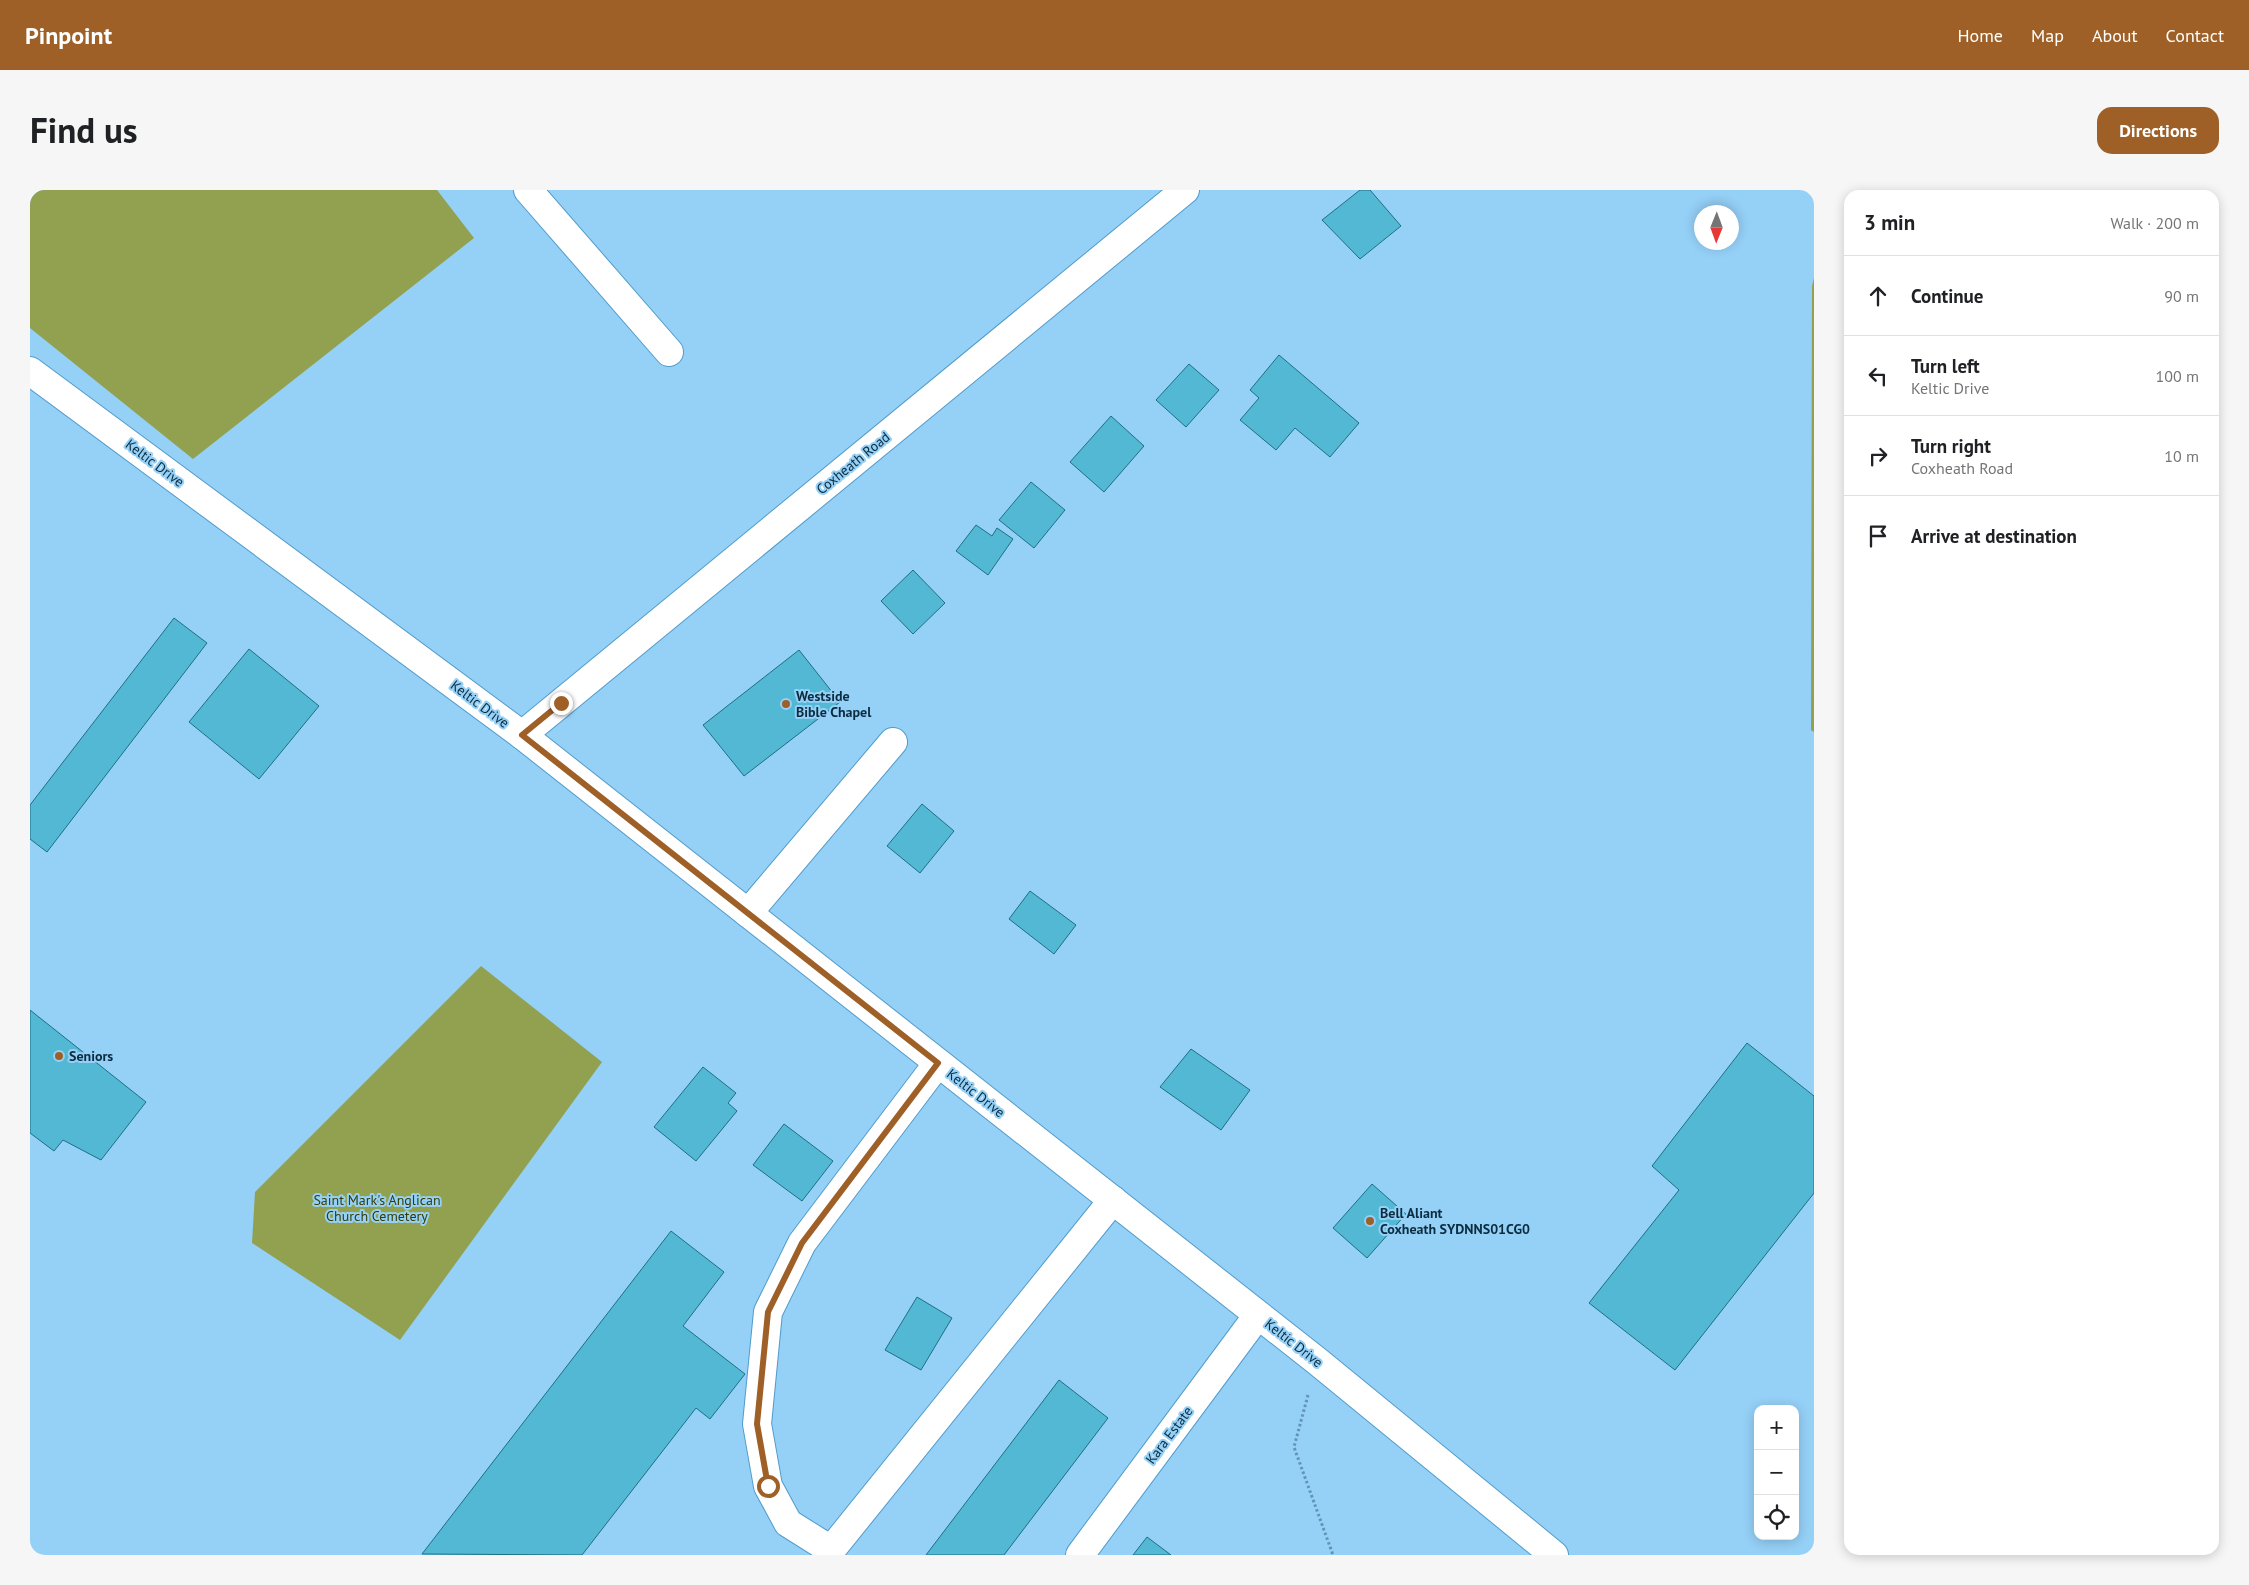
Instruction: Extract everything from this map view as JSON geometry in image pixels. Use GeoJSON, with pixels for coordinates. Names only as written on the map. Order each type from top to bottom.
{"type":"FeatureCollection","features":[{"type":"Feature","properties":{"kind":"main road"},"geometry":{"type":"LineString","coordinates":[[528,190],[670,352]]}},
{"type":"Feature","properties":{"kind":"main road","name":"Coxheath Road"},"geometry":{"type":"LineString","coordinates":[[522,735],[1185,190]]}},
{"type":"Feature","properties":{"kind":"main road","name":"Keltic Drive"},"geometry":{"type":"LineString","coordinates":[[30,371],[522,735],[1316,1360],[1554,1555]]}},
{"type":"Feature","properties":{"kind":"main road"},"geometry":{"type":"LineString","coordinates":[[748,913],[893,742]]}},
{"type":"Feature","properties":{"kind":"main road"},"geometry":{"type":"LineString","coordinates":[[938,1063],[802,1243],[768,1312],[757,1424],[768,1486],[788,1524],[829,1553],[1112,1200]]}},
{"type":"Feature","properties":{"kind":"main road","name":"Kara Estate"},"geometry":{"type":"LineString","coordinates":[[1080,1555],[1258,1315]]}},
{"type":"Feature","properties":{"kind":"path"},"geometry":{"type":"LineString","coordinates":[[1316,1360],[1294,1446],[1334,1555]]}},
{"type":"Feature","properties":{"kind":"green space"},"geometry":{"type":"Polygon","coordinates":[[[30,190],[437,190],[474,238],[193,459],[30,328],[30,190]]]}},
{"type":"Feature","properties":{"kind":"green space"},"geometry":{"type":"Polygon","coordinates":[[[1814,278],[1814,732],[1811,730],[1812,286],[1814,278]]]}},
{"type":"Feature","properties":{"kind":"green space","name":"Saint Mark's Anglican Church Cemetery"},"geometry":{"type":"Polygon","coordinates":[[[481,966],[602,1062],[400,1340],[252,1243],[255,1192],[481,966]]]}},
{"type":"Feature","properties":{"kind":"building"},"geometry":{"type":"Polygon","coordinates":[[[1360,190],[1370,190],[1401,226],[1360,259],[1322,220],[1360,190]]]}},
{"type":"Feature","properties":{"kind":"building"},"geometry":{"type":"Polygon","coordinates":[[[1279,355],[1359,423],[1330,457],[1295,428],[1276,450],[1240,420],[1259,398],[1250,390],[1279,355]]]}},
{"type":"Feature","properties":{"kind":"building"},"geometry":{"type":"Polygon","coordinates":[[[1189,364],[1219,390],[1186,427],[1156,400],[1189,364]]]}},
{"type":"Feature","properties":{"kind":"building"},"geometry":{"type":"Polygon","coordinates":[[[1111,416],[1144,446],[1104,492],[1070,462],[1111,416]]]}},
{"type":"Feature","properties":{"kind":"building"},"geometry":{"type":"Polygon","coordinates":[[[1031,482],[1065,510],[1034,548],[999,520],[1031,482]]]}},
{"type":"Feature","properties":{"kind":"building"},"geometry":{"type":"Polygon","coordinates":[[[976,525],[992,536],[997,528],[1013,539],[988,575],[956,551],[976,525]]]}},
{"type":"Feature","properties":{"kind":"building"},"geometry":{"type":"Polygon","coordinates":[[[913,570],[945,603],[913,634],[881,601],[913,570]]]}},
{"type":"Feature","properties":{"kind":"building"},"geometry":{"type":"Polygon","coordinates":[[[174,618],[207,643],[47,852],[30,839],[30,805],[174,618]]]}},
{"type":"Feature","properties":{"kind":"building"},"geometry":{"type":"Polygon","coordinates":[[[249,649],[319,706],[259,779],[189,722],[249,649]]]}},
{"type":"Feature","properties":{"kind":"building"},"geometry":{"type":"Polygon","coordinates":[[[799,650],[840,702],[744,776],[703,725],[799,650]]]}},
{"type":"Feature","properties":{"kind":"building"},"geometry":{"type":"Polygon","coordinates":[[[922,804],[954,831],[920,873],[887,846],[922,804]]]}},
{"type":"Feature","properties":{"kind":"building"},"geometry":{"type":"Polygon","coordinates":[[[1030,891],[1076,925],[1054,954],[1009,919],[1030,891]]]}},
{"type":"Feature","properties":{"kind":"building","name":"Seniors"},"geometry":{"type":"Polygon","coordinates":[[[30,1010],[146,1102],[101,1160],[63,1140],[54,1151],[30,1133],[30,1010]]]}},
{"type":"Feature","properties":{"kind":"building"},"geometry":{"type":"Polygon","coordinates":[[[1747,1043],[1814,1096],[1814,1193],[1675,1370],[1589,1303],[1679,1190],[1652,1166],[1747,1043]]]}},
{"type":"Feature","properties":{"kind":"building"},"geometry":{"type":"Polygon","coordinates":[[[1191,1049],[1250,1090],[1221,1130],[1160,1087],[1191,1049]]]}},
{"type":"Feature","properties":{"kind":"building"},"geometry":{"type":"Polygon","coordinates":[[[703,1067],[736,1093],[728,1103],[737,1111],[696,1161],[654,1127],[703,1067]]]}},
{"type":"Feature","properties":{"kind":"building"},"geometry":{"type":"Polygon","coordinates":[[[784,1124],[833,1161],[802,1201],[753,1165],[784,1124]]]}},
{"type":"Feature","properties":{"kind":"building","name":"Bell Aliant Coxheath SYDNNS01CG0"},"geometry":{"type":"Polygon","coordinates":[[[1372,1184],[1406,1214],[1367,1258],[1333,1228],[1372,1184]]]}},
{"type":"Feature","properties":{"kind":"building"},"geometry":{"type":"Polygon","coordinates":[[[671,1231],[724,1272],[683,1326],[745,1374],[710,1419],[696,1408],[582,1555],[422,1554],[671,1231]]]}},
{"type":"Feature","properties":{"kind":"building"},"geometry":{"type":"Polygon","coordinates":[[[917,1297],[952,1318],[921,1370],[885,1350],[917,1297]]]}},
{"type":"Feature","properties":{"kind":"building"},"geometry":{"type":"Polygon","coordinates":[[[1059,1380],[1108,1418],[1004,1555],[926,1555],[1059,1380]]]}},
{"type":"Feature","properties":{"kind":"building"},"geometry":{"type":"Polygon","coordinates":[[[1147,1537],[1171,1555],[1133,1555],[1147,1537]]]}},
{"type":"Feature","properties":{"kind":"place","name":"Westside Bible Chapel"},"geometry":{"type":"Point","coordinates":[786,704]}},
{"type":"Feature","properties":{"kind":"place","name":"Seniors"},"geometry":{"type":"Point","coordinates":[59,1056]}},
{"type":"Feature","properties":{"kind":"place","name":"Bell Aliant Coxheath SYDNNS01CG0"},"geometry":{"type":"Point","coordinates":[1370,1221]}},
{"type":"Feature","properties":{"kind":"route"},"geometry":{"type":"LineString","coordinates":[[561,703],[522,735],[938,1063],[802,1243],[768,1312],[757,1424],[768,1486]]}}]}
